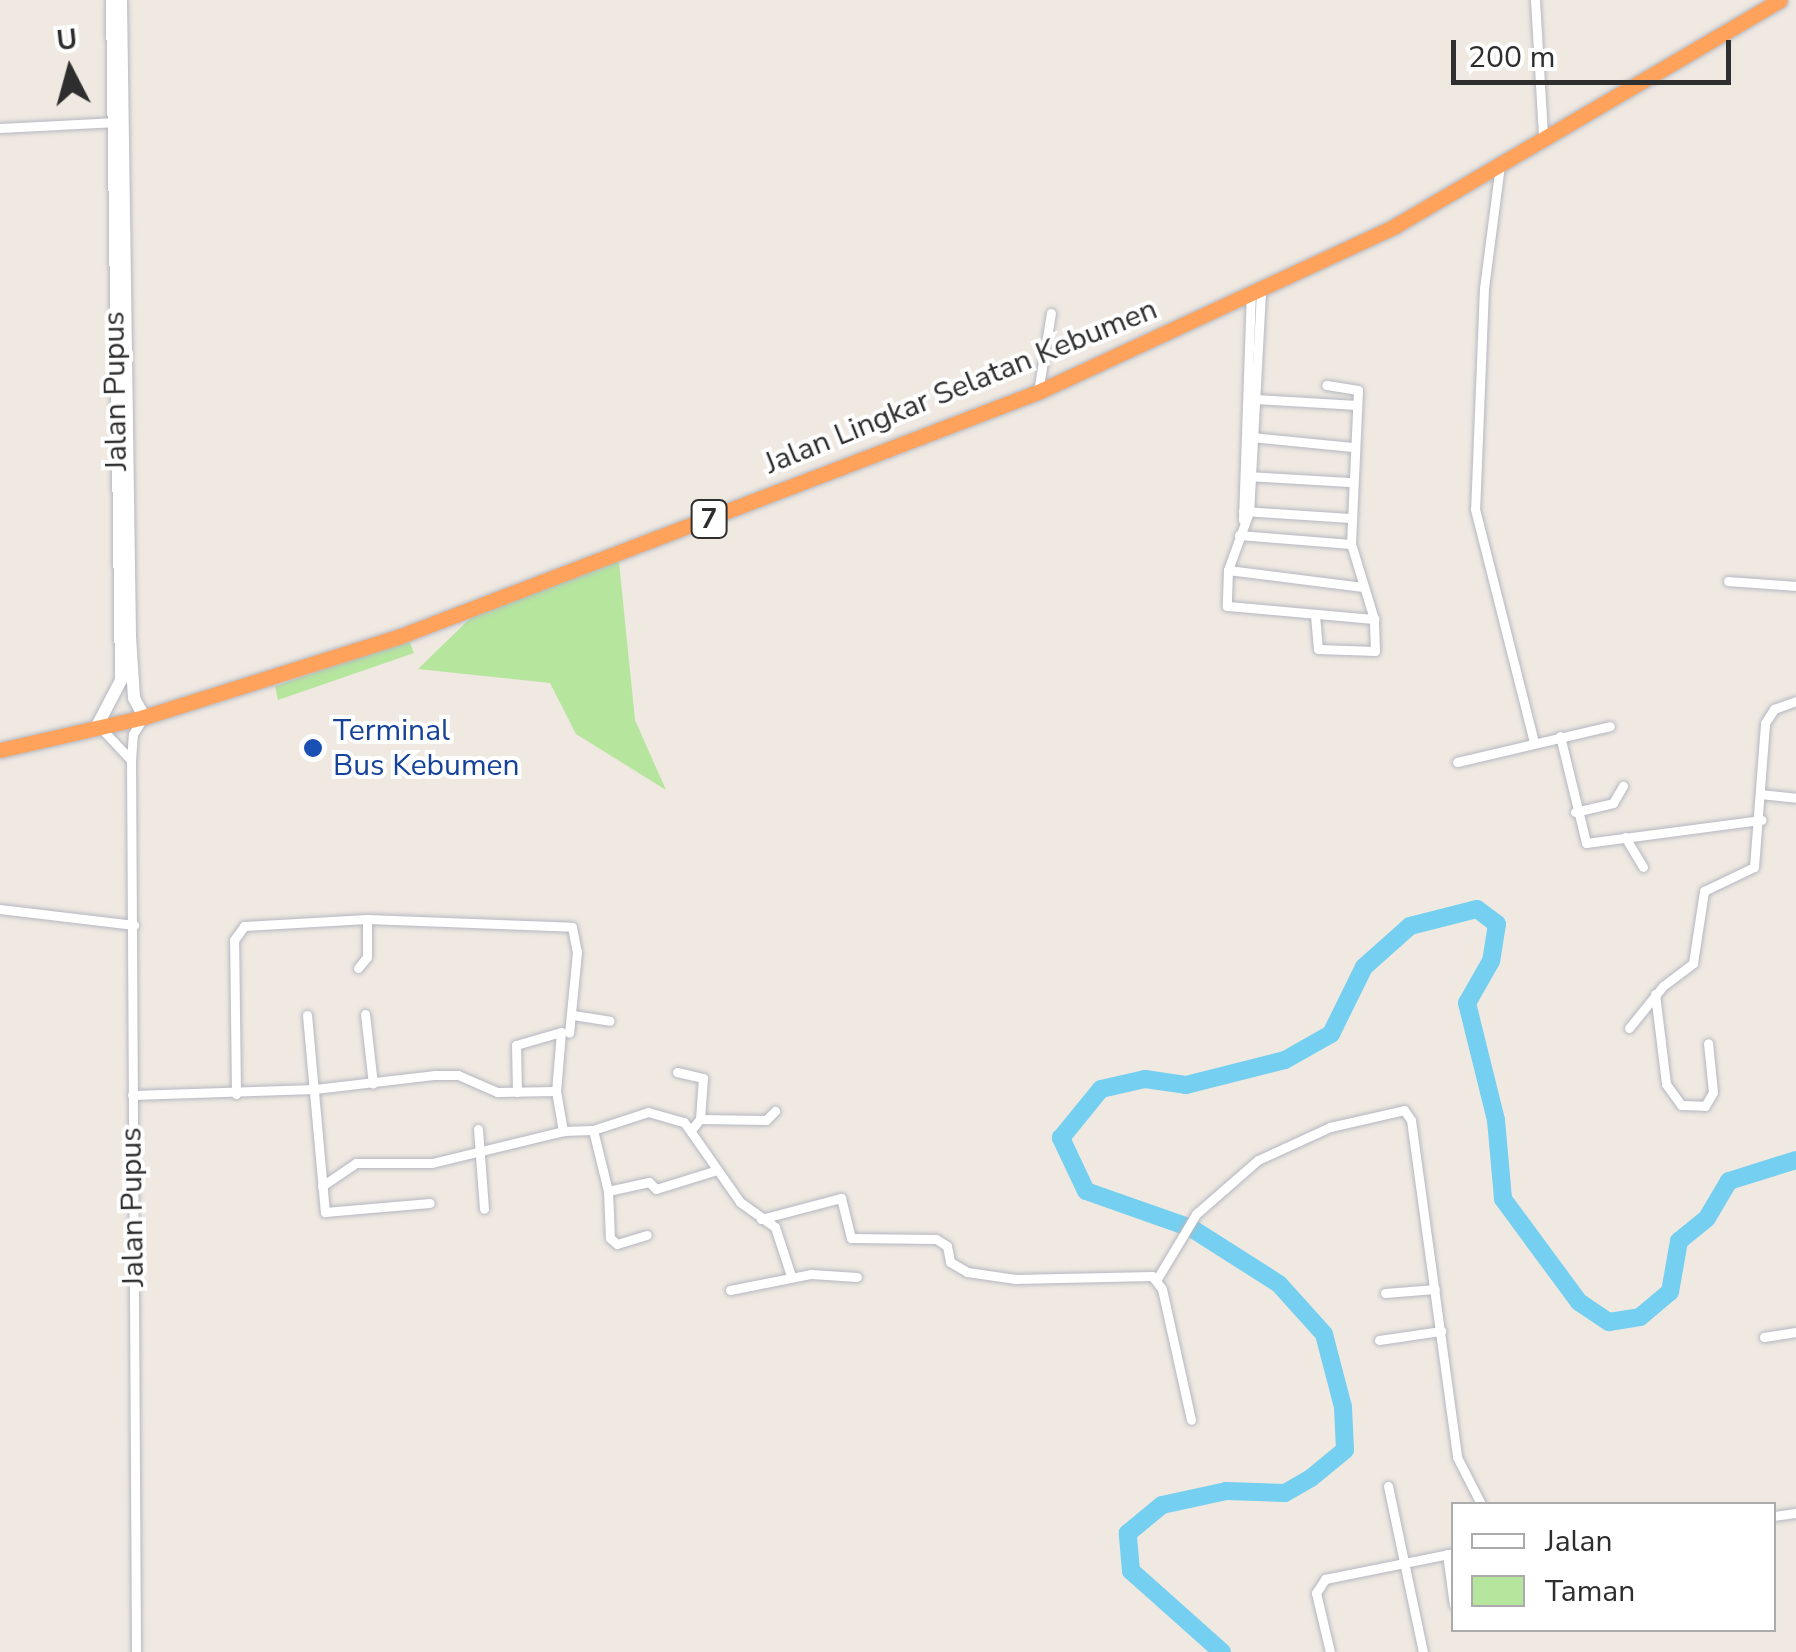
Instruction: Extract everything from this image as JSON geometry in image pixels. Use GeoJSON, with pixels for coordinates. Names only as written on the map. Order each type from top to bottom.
{"type":"FeatureCollection","features":[{"type":"Feature","properties":{"kind":"highway","name":"Jalan Lingkar Selatan Kebumen"},"geometry":{"type":"LineString","coordinates":[[0,750],[144,717],[455,617],[1038,392],[1256,294],[1395,226],[1543,135],[1780,0]]}},
{"type":"Feature","properties":{"kind":"street","name":"Jalan Pupus"},"geometry":{"type":"LineString","coordinates":[[112,0],[130,637],[134,698],[144,717],[133,734],[131,761],[136,1652]]}},
{"type":"Feature","properties":{"kind":"street","name":"Jalan Pupus"},"geometry":{"type":"LineString","coordinates":[[98,726],[120,680],[117,122],[121,0]]}},
{"type":"Feature","properties":{"kind":"street"},"geometry":{"type":"LineString","coordinates":[[1535,0],[1543,135]]}},
{"type":"Feature","properties":{"kind":"street"},"geometry":{"type":"LineString","coordinates":[[0,128],[117,122]]}},
{"type":"Feature","properties":{"kind":"street"},"geometry":{"type":"LineString","coordinates":[[1500,164],[1482,324],[1475,509],[1534,742]]}},
{"type":"Feature","properties":{"kind":"street"},"geometry":{"type":"LineString","coordinates":[[1256,294],[1248,476],[1244,514],[1228,570],[1227,606],[1374,618]]}},
{"type":"Feature","properties":{"kind":"street"},"geometry":{"type":"LineString","coordinates":[[1038,392],[1052,313]]}},
{"type":"Feature","properties":{"kind":"street"},"geometry":{"type":"LineString","coordinates":[[1316,615],[1318,649],[1370,654],[1374,618],[1351,544],[1350,482],[1357,388],[1326,386]]}},
{"type":"Feature","properties":{"kind":"street"},"geometry":{"type":"LineString","coordinates":[[1253,399],[1357,405]]}},
{"type":"Feature","properties":{"kind":"street"},"geometry":{"type":"LineString","coordinates":[[1251,437],[1353,447]]}},
{"type":"Feature","properties":{"kind":"street"},"geometry":{"type":"LineString","coordinates":[[1248,476],[1350,482]]}},
{"type":"Feature","properties":{"kind":"street"},"geometry":{"type":"LineString","coordinates":[[1283,538],[1285,513]]}},
{"type":"Feature","properties":{"kind":"street"},"geometry":{"type":"LineString","coordinates":[[1244,514],[1350,518]]}},
{"type":"Feature","properties":{"kind":"street"},"geometry":{"type":"LineString","coordinates":[[1238,536],[1351,544]]}},
{"type":"Feature","properties":{"kind":"street"},"geometry":{"type":"LineString","coordinates":[[1228,570],[1362,587]]}},
{"type":"Feature","properties":{"kind":"street"},"geometry":{"type":"LineString","coordinates":[[1728,581],[1796,586]]}},
{"type":"Feature","properties":{"kind":"street"},"geometry":{"type":"LineString","coordinates":[[1629,1028],[1655,994],[1693,964],[1704,892],[1754,867],[1761,820],[1765,724],[1774,709],[1796,701]]}},
{"type":"Feature","properties":{"kind":"street"},"geometry":{"type":"LineString","coordinates":[[98,726],[115,736],[131,761]]}},
{"type":"Feature","properties":{"kind":"street"},"geometry":{"type":"LineString","coordinates":[[1457,762],[1610,726]]}},
{"type":"Feature","properties":{"kind":"street"},"geometry":{"type":"LineString","coordinates":[[1560,736],[1574,812],[1586,844],[1761,820]]}},
{"type":"Feature","properties":{"kind":"street"},"geometry":{"type":"LineString","coordinates":[[1574,812],[1613,803],[1623,786]]}},
{"type":"Feature","properties":{"kind":"street"},"geometry":{"type":"LineString","coordinates":[[1760,794],[1796,798]]}},
{"type":"Feature","properties":{"kind":"street"},"geometry":{"type":"LineString","coordinates":[[1625,837],[1644,867]]}},
{"type":"Feature","properties":{"kind":"street"},"geometry":{"type":"LineString","coordinates":[[0,909],[134,926]]}},
{"type":"Feature","properties":{"kind":"street"},"geometry":{"type":"LineString","coordinates":[[358,968],[367,957],[367,920]]}},
{"type":"Feature","properties":{"kind":"street"},"geometry":{"type":"LineString","coordinates":[[236,1094],[238,929],[367,920],[572,926],[578,952],[573,1014],[556,1090],[563,1130]]}},
{"type":"Feature","properties":{"kind":"street"},"geometry":{"type":"LineString","coordinates":[[1655,994],[1666,1084],[1681,1106],[1705,1106],[1713,1092],[1708,1043]]}},
{"type":"Feature","properties":{"kind":"street"},"geometry":{"type":"LineString","coordinates":[[365,1014],[374,1084]]}},
{"type":"Feature","properties":{"kind":"street"},"geometry":{"type":"LineString","coordinates":[[573,1014],[610,1021]]}},
{"type":"Feature","properties":{"kind":"street"},"geometry":{"type":"LineString","coordinates":[[307,1015],[326,1214],[430,1202]]}},
{"type":"Feature","properties":{"kind":"street"},"geometry":{"type":"LineString","coordinates":[[517,1092],[516,1045],[568,1033]]}},
{"type":"Feature","properties":{"kind":"street"},"geometry":{"type":"LineString","coordinates":[[677,1072],[701,1074],[700,1119],[692,1129]]}},
{"type":"Feature","properties":{"kind":"street"},"geometry":{"type":"LineString","coordinates":[[132,1096],[314,1089],[450,1074],[489,1091],[556,1090]]}},
{"type":"Feature","properties":{"kind":"street"},"geometry":{"type":"LineString","coordinates":[[1190,1420],[1156,1279],[1174,1245],[1196,1214],[1258,1160],[1294,1140],[1404,1110],[1411,1120],[1457,1457],[1480,1502]]}},
{"type":"Feature","properties":{"kind":"street"},"geometry":{"type":"LineString","coordinates":[[322,1186],[356,1163],[432,1163],[563,1130],[593,1130],[648,1112],[692,1129],[716,1170],[760,1219],[775,1226],[791,1276]]}},
{"type":"Feature","properties":{"kind":"street"},"geometry":{"type":"LineString","coordinates":[[700,1119],[766,1120],[776,1112]]}},
{"type":"Feature","properties":{"kind":"street"},"geometry":{"type":"LineString","coordinates":[[478,1130],[484,1209]]}},
{"type":"Feature","properties":{"kind":"street"},"geometry":{"type":"LineString","coordinates":[[593,1130],[608,1191],[613,1243],[647,1236]]}},
{"type":"Feature","properties":{"kind":"street"},"geometry":{"type":"LineString","coordinates":[[608,1191],[649,1182],[656,1189],[716,1170]]}},
{"type":"Feature","properties":{"kind":"street"},"geometry":{"type":"LineString","coordinates":[[760,1219],[841,1198],[851,1238],[936,1239],[950,1262],[967,1272],[1014,1279],[1156,1279]]}},
{"type":"Feature","properties":{"kind":"street"},"geometry":{"type":"LineString","coordinates":[[730,1290],[791,1276],[857,1277]]}},
{"type":"Feature","properties":{"kind":"street"},"geometry":{"type":"LineString","coordinates":[[1385,1292],[1436,1288]]}},
{"type":"Feature","properties":{"kind":"street"},"geometry":{"type":"LineString","coordinates":[[1379,1340],[1441,1331]]}},
{"type":"Feature","properties":{"kind":"street"},"geometry":{"type":"LineString","coordinates":[[1764,1337],[1796,1332]]}},
{"type":"Feature","properties":{"kind":"street"},"geometry":{"type":"LineString","coordinates":[[1388,1486],[1423,1652]]}},
{"type":"Feature","properties":{"kind":"street"},"geometry":{"type":"LineString","coordinates":[[1330,1652],[1316,1593],[1321,1582],[1450,1553]]}},
{"type":"Feature","properties":{"kind":"green space"},"geometry":{"type":"Polygon","coordinates":[[[618,552],[635,720],[666,790],[576,734],[550,683],[418,669],[490,599],[618,552]]]}},
{"type":"Feature","properties":{"kind":"green space"},"geometry":{"type":"Polygon","coordinates":[[[409,640],[414,653],[278,700],[275,686],[409,640]]]}},
{"type":"Feature","properties":{"kind":"waterway"},"geometry":{"type":"LineString","coordinates":[[1222,1652],[1131,1571],[1128,1533],[1162,1505],[1226,1491],[1285,1493],[1311,1478],[1345,1450],[1343,1407],[1324,1334],[1279,1284],[1191,1228],[1086,1191],[1061,1138],[1101,1089],[1145,1079],[1186,1085],[1285,1060],[1331,1034],[1364,967],[1410,926],[1477,909],[1497,924],[1491,961],[1467,1003],[1496,1120],[1503,1199],[1579,1302],[1609,1322],[1640,1317],[1670,1292],[1679,1241],[1707,1218],[1729,1181],[1796,1160]]}},
{"type":"Feature","properties":{"kind":"place","name":"Terminal Bus Kebumen"},"geometry":{"type":"Point","coordinates":[313,748]}}]}
